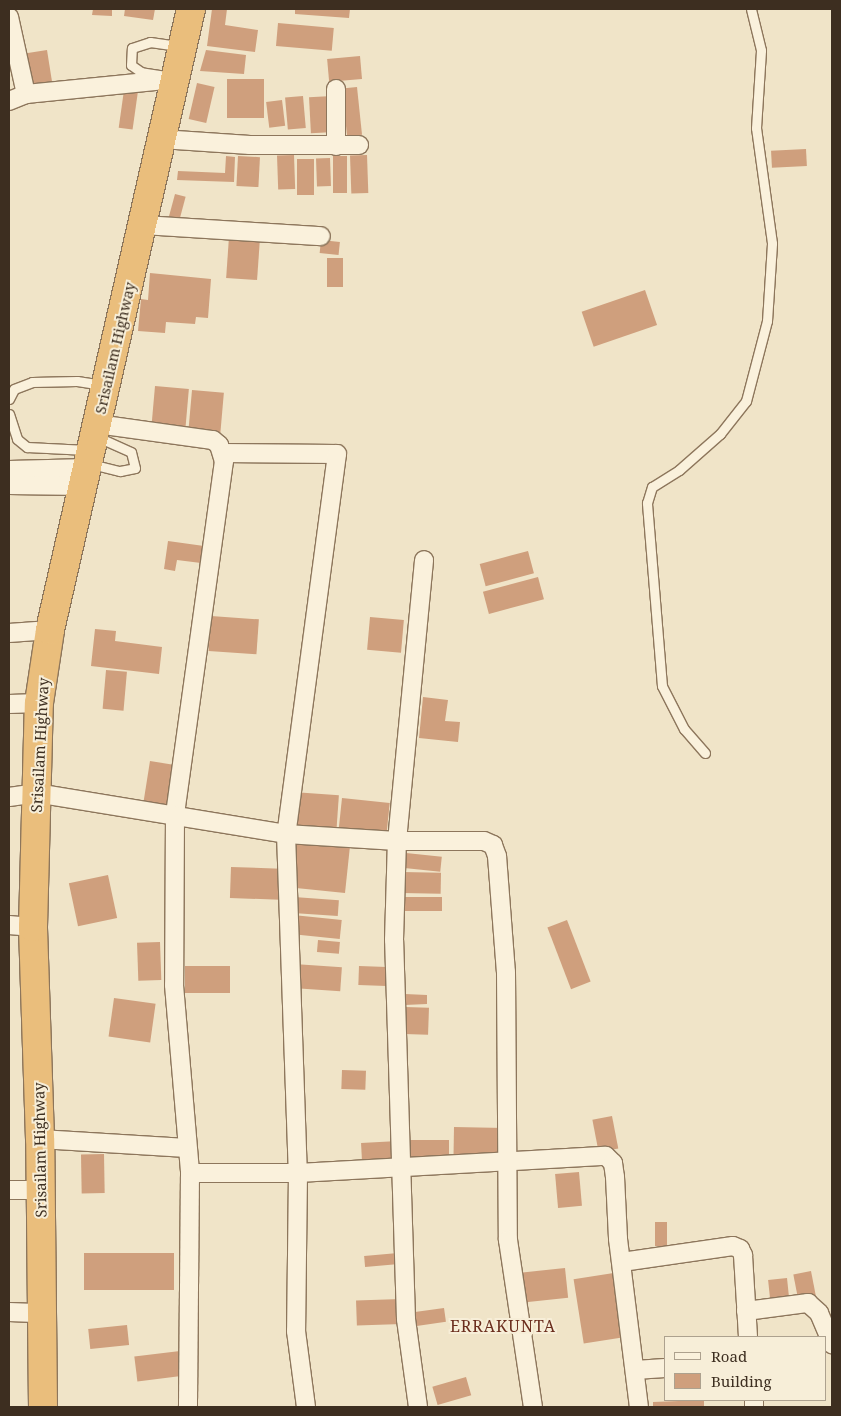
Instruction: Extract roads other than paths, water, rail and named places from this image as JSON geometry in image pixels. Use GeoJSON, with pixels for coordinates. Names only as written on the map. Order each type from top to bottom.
{"type":"FeatureCollection","features":[{"type":"Feature","properties":{"kind":"highway","name":"Srisailam Highway"},"geometry":{"type":"LineString","coordinates":[[43,1407],[40,1139],[21,926],[36,793],[40,703],[50,630],[144,225],[161,139],[177,79],[191,9]]}},
{"type":"Feature","properties":{"kind":"street"},"geometry":{"type":"LineString","coordinates":[[9,17],[26,94]]}},
{"type":"Feature","properties":{"kind":"street"},"geometry":{"type":"LineString","coordinates":[[9,100],[26,94],[177,79]]}},
{"type":"Feature","properties":{"kind":"street"},"geometry":{"type":"LineString","coordinates":[[336,89],[336,146]]}},
{"type":"Feature","properties":{"kind":"street"},"geometry":{"type":"LineString","coordinates":[[161,139],[250,145],[359,146]]}},
{"type":"Feature","properties":{"kind":"street"},"geometry":{"type":"LineString","coordinates":[[144,225],[321,236]]}},
{"type":"Feature","properties":{"kind":"street"},"geometry":{"type":"LineString","coordinates":[[9,470],[91,455],[213,440],[222,453],[224,461],[175,814],[174,985],[190,1173],[188,1407]]}},
{"type":"Feature","properties":{"kind":"street"},"geometry":{"type":"LineString","coordinates":[[222,453],[337,454],[286,834],[298,1173],[296,1331],[306,1407]]}},
{"type":"Feature","properties":{"kind":"street"},"geometry":{"type":"LineString","coordinates":[[9,485],[91,455]]}},
{"type":"Feature","properties":{"kind":"street"},"geometry":{"type":"LineString","coordinates":[[418,1407],[406,1319],[403,1166],[394,940],[397,841],[424,560]]}},
{"type":"Feature","properties":{"kind":"street"},"geometry":{"type":"LineString","coordinates":[[9,633],[50,630]]}},
{"type":"Feature","properties":{"kind":"street"},"geometry":{"type":"LineString","coordinates":[[9,704],[40,703]]}},
{"type":"Feature","properties":{"kind":"street"},"geometry":{"type":"LineString","coordinates":[[9,797],[36,793],[175,814],[286,834],[397,841],[484,841],[495,850],[506,972],[508,1240],[532,1407]]}},
{"type":"Feature","properties":{"kind":"street"},"geometry":{"type":"LineString","coordinates":[[40,1139],[187,1148]]}},
{"type":"Feature","properties":{"kind":"street"},"geometry":{"type":"LineString","coordinates":[[190,1173],[298,1173],[403,1166],[508,1163],[599,1156],[610,1158],[615,1178],[618,1238],[639,1407]]}},
{"type":"Feature","properties":{"kind":"street"},"geometry":{"type":"LineString","coordinates":[[9,1190],[41,1190]]}},
{"type":"Feature","properties":{"kind":"street"},"geometry":{"type":"LineString","coordinates":[[622,1262],[733,1246],[743,1255],[748,1336]]}},
{"type":"Feature","properties":{"kind":"street"},"geometry":{"type":"LineString","coordinates":[[746,1311],[808,1303],[819,1313],[832,1344]]}},
{"type":"Feature","properties":{"kind":"street"},"geometry":{"type":"LineString","coordinates":[[9,1312],[42,1313]]}},
{"type":"Feature","properties":{"kind":"street"},"geometry":{"type":"LineString","coordinates":[[635,1370],[664,1368]]}},
{"type":"Feature","properties":{"kind":"lane"},"geometry":{"type":"LineString","coordinates":[[705,753],[684,729],[662,686],[647,503],[652,487],[680,470],[720,434],[746,401],[767,321],[772,243],[756,128],[761,50],[751,9]]}},
{"type":"Feature","properties":{"kind":"lane"},"geometry":{"type":"LineString","coordinates":[[177,79],[141,72],[132,65],[132,48],[150,42],[183,47]]}},
{"type":"Feature","properties":{"kind":"lane"},"geometry":{"type":"LineString","coordinates":[[9,399],[14,389],[32,382],[77,381],[106,386]]}},
{"type":"Feature","properties":{"kind":"lane"},"geometry":{"type":"LineString","coordinates":[[9,414],[17,439],[26,447],[91,455]]}},
{"type":"Feature","properties":{"kind":"district","name":"ERRAKUNTA"},"geometry":{"type":"Point","coordinates":[503,1326]}}]}
